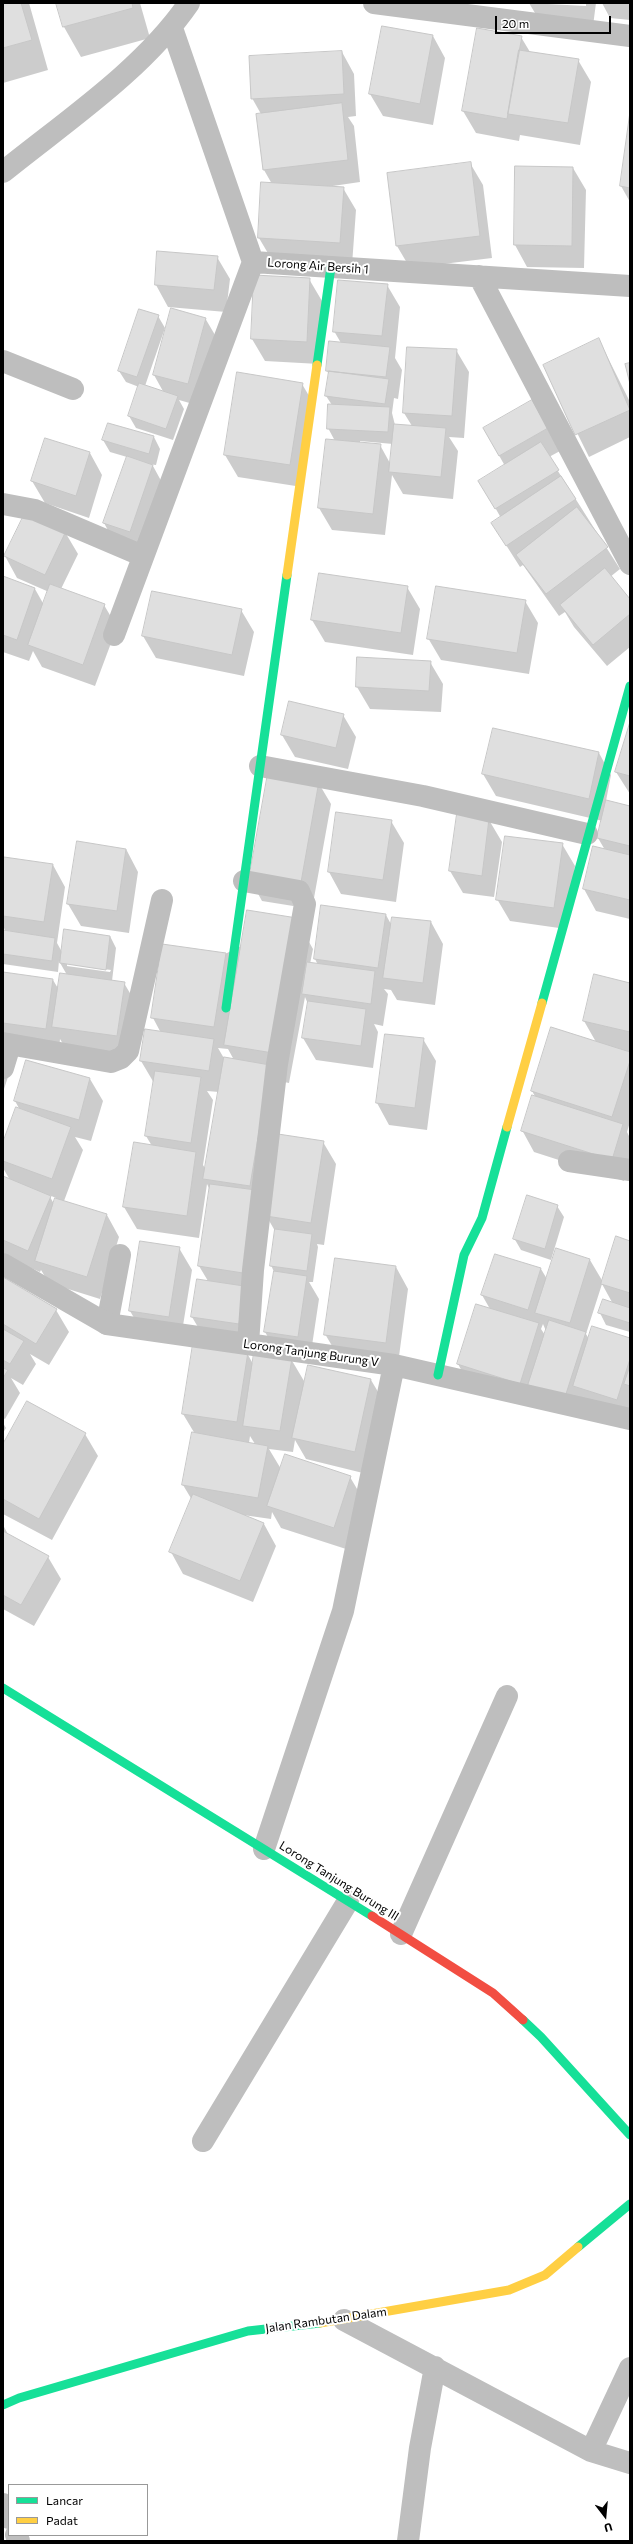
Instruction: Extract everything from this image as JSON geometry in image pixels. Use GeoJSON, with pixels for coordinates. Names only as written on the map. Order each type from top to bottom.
{"type":"FeatureCollection","features":[{"type":"Feature","properties":{"kind":"street"},"geometry":{"type":"LineString","coordinates":[[3,172],[103,92],[172,28],[189,3]]}},
{"type":"Feature","properties":{"kind":"street"},"geometry":{"type":"LineString","coordinates":[[374,3],[630,36]]}},
{"type":"Feature","properties":{"kind":"street","name":"Lorong Air Bersih 1"},"geometry":{"type":"LineString","coordinates":[[172,28],[253,262],[630,286]]}},
{"type":"Feature","properties":{"kind":"street"},"geometry":{"type":"LineString","coordinates":[[114,635],[253,262]]}},
{"type":"Feature","properties":{"kind":"street"},"geometry":{"type":"LineString","coordinates":[[226,1008],[331,267]]}},
{"type":"Feature","properties":{"kind":"street"},"geometry":{"type":"LineString","coordinates":[[479,276],[630,564]]}},
{"type":"Feature","properties":{"kind":"street"},"geometry":{"type":"LineString","coordinates":[[3,361],[73,389]]}},
{"type":"Feature","properties":{"kind":"street"},"geometry":{"type":"LineString","coordinates":[[3,504],[35,510],[143,556]]}},
{"type":"Feature","properties":{"kind":"street"},"geometry":{"type":"LineString","coordinates":[[438,1375],[464,1255],[482,1218],[587,834],[630,686]]}},
{"type":"Feature","properties":{"kind":"street"},"geometry":{"type":"LineString","coordinates":[[260,766],[423,796],[587,834]]}},
{"type":"Feature","properties":{"kind":"street"},"geometry":{"type":"LineString","coordinates":[[244,881],[293,889],[299,892],[305,904],[277,1064],[253,1270],[248,1344]]}},
{"type":"Feature","properties":{"kind":"street"},"geometry":{"type":"LineString","coordinates":[[3,1068],[6,1044],[110,1062],[121,1058],[128,1051],[162,900]]}},
{"type":"Feature","properties":{"kind":"street"},"geometry":{"type":"LineString","coordinates":[[569,1161],[630,1170]]}},
{"type":"Feature","properties":{"kind":"street"},"geometry":{"type":"LineString","coordinates":[[107,1324],[120,1255]]}},
{"type":"Feature","properties":{"kind":"street","name":"Lorong Tanjung Burung V"},"geometry":{"type":"LineString","coordinates":[[3,1264],[107,1324],[394,1365],[630,1419]]}},
{"type":"Feature","properties":{"kind":"street"},"geometry":{"type":"LineString","coordinates":[[264,1849],[343,1611],[394,1365]]}},
{"type":"Feature","properties":{"kind":"street","name":"Lorong Tanjung Burung III"},"geometry":{"type":"LineString","coordinates":[[3,1688],[348,1901],[493,1993],[541,2036],[630,2135]]}},
{"type":"Feature","properties":{"kind":"street"},"geometry":{"type":"LineString","coordinates":[[401,1934],[507,1696]]}},
{"type":"Feature","properties":{"kind":"street"},"geometry":{"type":"LineString","coordinates":[[203,2141],[348,1901]]}},
{"type":"Feature","properties":{"kind":"street","name":"Jalan Rambutan Dalam"},"geometry":{"type":"LineString","coordinates":[[3,2405],[19,2398],[248,2331],[344,2320],[509,2290],[545,2275],[630,2204]]}},
{"type":"Feature","properties":{"kind":"street"},"geometry":{"type":"LineString","coordinates":[[344,2320],[591,2451],[630,2463]]}},
{"type":"Feature","properties":{"kind":"street"},"geometry":{"type":"LineString","coordinates":[[408,2541],[420,2448],[435,2367]]}},
{"type":"Feature","properties":{"kind":"street"},"geometry":{"type":"LineString","coordinates":[[591,2451],[630,2368]]}},
{"type":"Feature","properties":{"kind":"street"},"geometry":{"type":"LineString","coordinates":[[3,2504],[8,2516]]}},
{"type":"Feature","properties":{"kind":"building"},"geometry":{"type":"Polygon","coordinates":[[[3,3],[21,3],[32,40],[3,48],[3,3]]]}},
{"type":"Feature","properties":{"kind":"building"},"geometry":{"type":"Polygon","coordinates":[[[56,3],[132,3],[133,8],[63,27],[56,3]]]}},
{"type":"Feature","properties":{"kind":"building"},"geometry":{"type":"Polygon","coordinates":[[[382,26],[433,35],[420,104],[369,94],[382,26]]]}},
{"type":"Feature","properties":{"kind":"building"},"geometry":{"type":"Polygon","coordinates":[[[477,28],[522,36],[507,119],[462,111],[477,28]]]}},
{"type":"Feature","properties":{"kind":"building"},"geometry":{"type":"Polygon","coordinates":[[[519,50],[579,59],[568,123],[508,114],[519,50]]]}},
{"type":"Feature","properties":{"kind":"building"},"geometry":{"type":"Polygon","coordinates":[[[342,51],[344,94],[251,99],[249,56],[342,51]]]}},
{"type":"Feature","properties":{"kind":"building"},"geometry":{"type":"Polygon","coordinates":[[[342,103],[348,160],[263,170],[256,114],[342,103]]]}},
{"type":"Feature","properties":{"kind":"building"},"geometry":{"type":"Polygon","coordinates":[[[630,112],[630,188],[620,186],[630,112]]]}},
{"type":"Feature","properties":{"kind":"building"},"geometry":{"type":"Polygon","coordinates":[[[471,162],[480,236],[396,246],[387,173],[471,162]]]}},
{"type":"Feature","properties":{"kind":"building"},"geometry":{"type":"Polygon","coordinates":[[[515,166],[573,167],[572,246],[514,245],[515,166]]]}},
{"type":"Feature","properties":{"kind":"building"},"geometry":{"type":"Polygon","coordinates":[[[261,182],[344,187],[340,243],[258,238],[261,182]]]}},
{"type":"Feature","properties":{"kind":"building"},"geometry":{"type":"Polygon","coordinates":[[[157,251],[218,256],[214,290],[155,285],[157,251]]]}},
{"type":"Feature","properties":{"kind":"building"},"geometry":{"type":"Polygon","coordinates":[[[254,275],[310,278],[307,342],[251,339],[254,275]]]}},
{"type":"Feature","properties":{"kind":"building"},"geometry":{"type":"Polygon","coordinates":[[[338,280],[388,284],[382,336],[333,332],[338,280]]]}},
{"type":"Feature","properties":{"kind":"building"},"geometry":{"type":"Polygon","coordinates":[[[171,308],[206,318],[188,384],[153,375],[171,308]]]}},
{"type":"Feature","properties":{"kind":"building"},"geometry":{"type":"Polygon","coordinates":[[[139,309],[159,315],[137,377],[118,371],[139,309]]]}},
{"type":"Feature","properties":{"kind":"building"},"geometry":{"type":"Polygon","coordinates":[[[599,338],[630,410],[575,435],[543,365],[599,338]]]}},
{"type":"Feature","properties":{"kind":"building"},"geometry":{"type":"Polygon","coordinates":[[[329,341],[390,347],[386,377],[326,371],[329,341]]]}},
{"type":"Feature","properties":{"kind":"building"},"geometry":{"type":"Polygon","coordinates":[[[407,347],[457,349],[452,416],[403,413],[407,347]]]}},
{"type":"Feature","properties":{"kind":"building"},"geometry":{"type":"Polygon","coordinates":[[[630,363],[630,384],[625,364],[630,363]]]}},
{"type":"Feature","properties":{"kind":"building"},"geometry":{"type":"Polygon","coordinates":[[[329,371],[389,379],[385,404],[325,396],[329,371]]]}},
{"type":"Feature","properties":{"kind":"building"},"geometry":{"type":"Polygon","coordinates":[[[237,372],[303,383],[290,465],[224,455],[237,372]]]}},
{"type":"Feature","properties":{"kind":"building"},"geometry":{"type":"Polygon","coordinates":[[[139,383],[178,396],[166,429],[128,416],[139,383]]]}},
{"type":"Feature","properties":{"kind":"building"},"geometry":{"type":"Polygon","coordinates":[[[532,400],[548,428],[499,456],[483,428],[532,400]]]}},
{"type":"Feature","properties":{"kind":"building"},"geometry":{"type":"Polygon","coordinates":[[[328,404],[390,407],[388,432],[327,429],[328,404]]]}},
{"type":"Feature","properties":{"kind":"building"},"geometry":{"type":"Polygon","coordinates":[[[108,423],[154,436],[149,454],[102,440],[108,423]]]}},
{"type":"Feature","properties":{"kind":"building"},"geometry":{"type":"Polygon","coordinates":[[[394,424],[446,428],[441,477],[389,472],[394,424]]]}},
{"type":"Feature","properties":{"kind":"building"},"geometry":{"type":"Polygon","coordinates":[[[45,438],[90,452],[76,496],[31,481],[45,438]]]}},
{"type":"Feature","properties":{"kind":"building"},"geometry":{"type":"Polygon","coordinates":[[[326,439],[381,444],[373,514],[318,508],[326,439]]]}},
{"type":"Feature","properties":{"kind":"building"},"geometry":{"type":"Polygon","coordinates":[[[541,442],[559,470],[495,509],[478,481],[541,442]]]}},
{"type":"Feature","properties":{"kind":"building"},"geometry":{"type":"Polygon","coordinates":[[[127,456],[153,465],[130,532],[103,523],[127,456]]]}},
{"type":"Feature","properties":{"kind":"building"},"geometry":{"type":"Polygon","coordinates":[[[561,476],[576,499],[506,546],[491,523],[561,476]]]}},
{"type":"Feature","properties":{"kind":"building"},"geometry":{"type":"Polygon","coordinates":[[[577,507],[608,547],[546,594],[516,555],[577,507]]]}},
{"type":"Feature","properties":{"kind":"building"},"geometry":{"type":"Polygon","coordinates":[[[25,513],[66,531],[45,575],[4,556],[25,513]]]}},
{"type":"Feature","properties":{"kind":"building"},"geometry":{"type":"Polygon","coordinates":[[[605,568],[630,599],[630,614],[593,645],[560,605],[605,568]]]}},
{"type":"Feature","properties":{"kind":"building"},"geometry":{"type":"Polygon","coordinates":[[[319,573],[408,586],[401,633],[311,620],[319,573]]]}},
{"type":"Feature","properties":{"kind":"building"},"geometry":{"type":"Polygon","coordinates":[[[3,576],[35,588],[17,640],[3,635],[3,576]]]}},
{"type":"Feature","properties":{"kind":"building"},"geometry":{"type":"Polygon","coordinates":[[[50,584],[105,604],[83,665],[28,645],[50,584]]]}},
{"type":"Feature","properties":{"kind":"building"},"geometry":{"type":"Polygon","coordinates":[[[436,586],[526,600],[517,653],[427,639],[436,586]]]}},
{"type":"Feature","properties":{"kind":"building"},"geometry":{"type":"Polygon","coordinates":[[[152,591],[242,609],[232,655],[142,636],[152,591]]]}},
{"type":"Feature","properties":{"kind":"building"},"geometry":{"type":"Polygon","coordinates":[[[357,657],[431,661],[429,691],[356,687],[357,657]]]}},
{"type":"Feature","properties":{"kind":"building"},"geometry":{"type":"Polygon","coordinates":[[[289,701],[344,714],[336,748],[281,735],[289,701]]]}},
{"type":"Feature","properties":{"kind":"building"},"geometry":{"type":"Polygon","coordinates":[[[630,722],[630,776],[615,772],[630,722]]]}},
{"type":"Feature","properties":{"kind":"building"},"geometry":{"type":"Polygon","coordinates":[[[493,728],[599,752],[589,799],[482,774],[493,728]]]}},
{"type":"Feature","properties":{"kind":"building"},"geometry":{"type":"Polygon","coordinates":[[[268,773],[319,781],[300,888],[249,879],[268,773]]]}},
{"type":"Feature","properties":{"kind":"building"},"geometry":{"type":"Polygon","coordinates":[[[606,800],[630,806],[630,846],[597,838],[606,800]]]}},
{"type":"Feature","properties":{"kind":"building"},"geometry":{"type":"Polygon","coordinates":[[[336,812],[392,820],[383,880],[328,872],[336,812]]]}},
{"type":"Feature","properties":{"kind":"building"},"geometry":{"type":"Polygon","coordinates":[[[457,814],[489,819],[482,876],[449,871],[457,814]]]}},
{"type":"Feature","properties":{"kind":"building"},"geometry":{"type":"Polygon","coordinates":[[[505,836],[563,843],[554,908],[496,900],[505,836]]]}},
{"type":"Feature","properties":{"kind":"building"},"geometry":{"type":"Polygon","coordinates":[[[77,841],[126,849],[117,911],[67,904],[77,841]]]}},
{"type":"Feature","properties":{"kind":"building"},"geometry":{"type":"Polygon","coordinates":[[[593,846],[630,855],[630,900],[583,889],[593,846]]]}},
{"type":"Feature","properties":{"kind":"building"},"geometry":{"type":"Polygon","coordinates":[[[4,857],[53,864],[44,922],[3,916],[4,857]]]}},
{"type":"Feature","properties":{"kind":"building"},"geometry":{"type":"Polygon","coordinates":[[[321,905],[386,914],[378,968],[314,959],[321,905]]]}},
{"type":"Feature","properties":{"kind":"building"},"geometry":{"type":"Polygon","coordinates":[[[247,910],[297,918],[273,1053],[224,1045],[247,910]]]}},
{"type":"Feature","properties":{"kind":"building"},"geometry":{"type":"Polygon","coordinates":[[[392,917],[431,921],[423,983],[383,978],[392,917]]]}},
{"type":"Feature","properties":{"kind":"building"},"geometry":{"type":"Polygon","coordinates":[[[64,929],[110,936],[106,970],[60,963],[64,929]]]}},
{"type":"Feature","properties":{"kind":"building"},"geometry":{"type":"Polygon","coordinates":[[[3,930],[55,938],[52,961],[3,954],[3,930]]]}},
{"type":"Feature","properties":{"kind":"building"},"geometry":{"type":"Polygon","coordinates":[[[162,944],[226,953],[214,1027],[151,1018],[162,944]]]}},
{"type":"Feature","properties":{"kind":"building"},"geometry":{"type":"Polygon","coordinates":[[[307,962],[375,971],[371,1004],[302,994],[307,962]]]}},
{"type":"Feature","properties":{"kind":"building"},"geometry":{"type":"Polygon","coordinates":[[[3,972],[53,979],[46,1029],[3,1023],[3,972]]]}},
{"type":"Feature","properties":{"kind":"building"},"geometry":{"type":"Polygon","coordinates":[[[60,973],[125,982],[117,1036],[52,1027],[60,973]]]}},
{"type":"Feature","properties":{"kind":"building"},"geometry":{"type":"Polygon","coordinates":[[[594,974],[630,983],[630,1032],[583,1021],[594,974]]]}},
{"type":"Feature","properties":{"kind":"building"},"geometry":{"type":"Polygon","coordinates":[[[308,1001],[366,1009],[361,1046],[302,1038],[308,1001]]]}},
{"type":"Feature","properties":{"kind":"building"},"geometry":{"type":"Polygon","coordinates":[[[551,1027],[630,1052],[630,1061],[612,1117],[531,1091],[551,1027]]]}},
{"type":"Feature","properties":{"kind":"building"},"geometry":{"type":"Polygon","coordinates":[[[145,1029],[214,1039],[209,1071],[140,1061],[145,1029]]]}},
{"type":"Feature","properties":{"kind":"building"},"geometry":{"type":"Polygon","coordinates":[[[385,1034],[424,1038],[415,1108],[376,1103],[385,1034]]]}},
{"type":"Feature","properties":{"kind":"building"},"geometry":{"type":"Polygon","coordinates":[[[224,1057],[270,1065],[250,1186],[203,1179],[224,1057]]]}},
{"type":"Feature","properties":{"kind":"building"},"geometry":{"type":"Polygon","coordinates":[[[26,1060],[90,1078],[79,1120],[14,1101],[26,1060]]]}},
{"type":"Feature","properties":{"kind":"building"},"geometry":{"type":"Polygon","coordinates":[[[155,1071],[201,1077],[191,1143],[145,1136],[155,1071]]]}},
{"type":"Feature","properties":{"kind":"building"},"geometry":{"type":"Polygon","coordinates":[[[532,1095],[623,1124],[612,1160],[521,1131],[532,1095]]]}},
{"type":"Feature","properties":{"kind":"building"},"geometry":{"type":"Polygon","coordinates":[[[16,1107],[71,1127],[52,1179],[3,1161],[3,1142],[16,1107]]]}},
{"type":"Feature","properties":{"kind":"building"},"geometry":{"type":"Polygon","coordinates":[[[278,1134],[324,1141],[311,1223],[266,1216],[278,1134]]]}},
{"type":"Feature","properties":{"kind":"building"},"geometry":{"type":"Polygon","coordinates":[[[134,1142],[196,1152],[187,1216],[123,1207],[134,1142]]]}},
{"type":"Feature","properties":{"kind":"building"},"geometry":{"type":"Polygon","coordinates":[[[3,1176],[51,1196],[28,1251],[3,1240],[3,1176]]]}},
{"type":"Feature","properties":{"kind":"building"},"geometry":{"type":"Polygon","coordinates":[[[210,1184],[256,1190],[243,1273],[198,1266],[210,1184]]]}},
{"type":"Feature","properties":{"kind":"building"},"geometry":{"type":"Polygon","coordinates":[[[527,1195],[558,1205],[545,1249],[513,1239],[527,1195]]]}},
{"type":"Feature","properties":{"kind":"building"},"geometry":{"type":"Polygon","coordinates":[[[55,1198],[107,1214],[87,1277],[35,1261],[55,1198]]]}},
{"type":"Feature","properties":{"kind":"building"},"geometry":{"type":"Polygon","coordinates":[[[275,1229],[312,1234],[307,1271],[270,1266],[275,1229]]]}},
{"type":"Feature","properties":{"kind":"building"},"geometry":{"type":"Polygon","coordinates":[[[616,1236],[630,1241],[630,1293],[601,1284],[616,1236]]]}},
{"type":"Feature","properties":{"kind":"building"},"geometry":{"type":"Polygon","coordinates":[[[140,1241],[180,1247],[169,1317],[129,1311],[140,1241]]]}},
{"type":"Feature","properties":{"kind":"building"},"geometry":{"type":"Polygon","coordinates":[[[556,1248],[590,1259],[570,1323],[535,1313],[556,1248]]]}},
{"type":"Feature","properties":{"kind":"building"},"geometry":{"type":"Polygon","coordinates":[[[495,1254],[541,1268],[528,1310],[481,1295],[495,1254]]]}},
{"type":"Feature","properties":{"kind":"building"},"geometry":{"type":"Polygon","coordinates":[[[335,1258],[396,1266],[386,1343],[324,1335],[335,1258]]]}},
{"type":"Feature","properties":{"kind":"building"},"geometry":{"type":"Polygon","coordinates":[[[274,1271],[307,1276],[298,1337],[264,1332],[274,1271]]]}},
{"type":"Feature","properties":{"kind":"building"},"geometry":{"type":"Polygon","coordinates":[[[3,1277],[57,1309],[36,1344],[3,1324],[3,1277]]]}},
{"type":"Feature","properties":{"kind":"building"},"geometry":{"type":"Polygon","coordinates":[[[197,1279],[244,1286],[239,1324],[191,1317],[197,1279]]]}},
{"type":"Feature","properties":{"kind":"building"},"geometry":{"type":"Polygon","coordinates":[[[603,1299],[630,1308],[630,1323],[598,1313],[603,1299]]]}},
{"type":"Feature","properties":{"kind":"building"},"geometry":{"type":"Polygon","coordinates":[[[476,1304],[539,1323],[520,1384],[457,1364],[476,1304]]]}},
{"type":"Feature","properties":{"kind":"building"},"geometry":{"type":"Polygon","coordinates":[[[549,1320],[586,1332],[565,1397],[528,1385],[549,1320]]]}},
{"type":"Feature","properties":{"kind":"building"},"geometry":{"type":"Polygon","coordinates":[[[592,1326],[630,1338],[630,1359],[617,1400],[573,1386],[592,1326]]]}},
{"type":"Feature","properties":{"kind":"building"},"geometry":{"type":"Polygon","coordinates":[[[3,1329],[24,1341],[10,1364],[3,1360],[3,1329]]]}},
{"type":"Feature","properties":{"kind":"building"},"geometry":{"type":"Polygon","coordinates":[[[193,1344],[248,1352],[237,1422],[182,1414],[193,1344]]]}},
{"type":"Feature","properties":{"kind":"building"},"geometry":{"type":"Polygon","coordinates":[[[254,1353],[292,1358],[280,1431],[243,1426],[254,1353]]]}},
{"type":"Feature","properties":{"kind":"building"},"geometry":{"type":"Polygon","coordinates":[[[308,1365],[371,1379],[355,1452],[292,1438],[308,1365]]]}},
{"type":"Feature","properties":{"kind":"building"},"geometry":{"type":"Polygon","coordinates":[[[630,1366],[630,1386],[624,1384],[630,1366]]]}},
{"type":"Feature","properties":{"kind":"building"},"geometry":{"type":"Polygon","coordinates":[[[3,1368],[8,1370],[3,1378],[3,1368]]]}},
{"type":"Feature","properties":{"kind":"building"},"geometry":{"type":"Polygon","coordinates":[[[27,1401],[86,1433],[39,1519],[3,1499],[3,1444],[27,1401]]]}},
{"type":"Feature","properties":{"kind":"building"},"geometry":{"type":"Polygon","coordinates":[[[192,1432],[268,1446],[258,1498],[182,1485],[192,1432]]]}},
{"type":"Feature","properties":{"kind":"building"},"geometry":{"type":"Polygon","coordinates":[[[285,1454],[351,1476],[334,1528],[267,1506],[285,1454]]]}},
{"type":"Feature","properties":{"kind":"building"},"geometry":{"type":"Polygon","coordinates":[[[193,1494],[264,1523],[240,1581],[169,1552],[193,1494]]]}},
{"type":"Feature","properties":{"kind":"building"},"geometry":{"type":"Polygon","coordinates":[[[3,1531],[49,1556],[21,1605],[3,1595],[3,1531]]]}},
{"type":"Feature","properties":{"kind":"traffic: fast"},"geometry":{"type":"LineString","coordinates":[[317,365],[331,267]]}},
{"type":"Feature","properties":{"kind":"traffic: fast"},"geometry":{"type":"LineString","coordinates":[[226,1008],[287,575]]}},
{"type":"Feature","properties":{"kind":"traffic: fast"},"geometry":{"type":"LineString","coordinates":[[542,1003],[630,686]]}},
{"type":"Feature","properties":{"kind":"traffic: fast"},"geometry":{"type":"LineString","coordinates":[[438,1375],[464,1255],[482,1218],[507,1127]]}},
{"type":"Feature","properties":{"kind":"traffic: fast"},"geometry":{"type":"LineString","coordinates":[[3,1688],[372,1916]]}},
{"type":"Feature","properties":{"kind":"traffic: fast"},"geometry":{"type":"LineString","coordinates":[[523,2020],[541,2037],[630,2135]]}},
{"type":"Feature","properties":{"kind":"traffic: fast"},"geometry":{"type":"LineString","coordinates":[[578,2247],[630,2204]]}},
{"type":"Feature","properties":{"kind":"traffic: fast"},"geometry":{"type":"LineString","coordinates":[[3,2405],[19,2398],[248,2331],[320,2323]]}},
{"type":"Feature","properties":{"kind":"traffic: slow"},"geometry":{"type":"LineString","coordinates":[[287,575],[317,365]]}},
{"type":"Feature","properties":{"kind":"traffic: slow"},"geometry":{"type":"LineString","coordinates":[[507,1127],[542,1003]]}},
{"type":"Feature","properties":{"kind":"traffic: slow"},"geometry":{"type":"LineString","coordinates":[[320,2323],[509,2290],[545,2275],[578,2247]]}},
{"type":"Feature","properties":{"kind":"traffic: jam"},"geometry":{"type":"LineString","coordinates":[[372,1916],[493,1993],[523,2020]]}}]}
